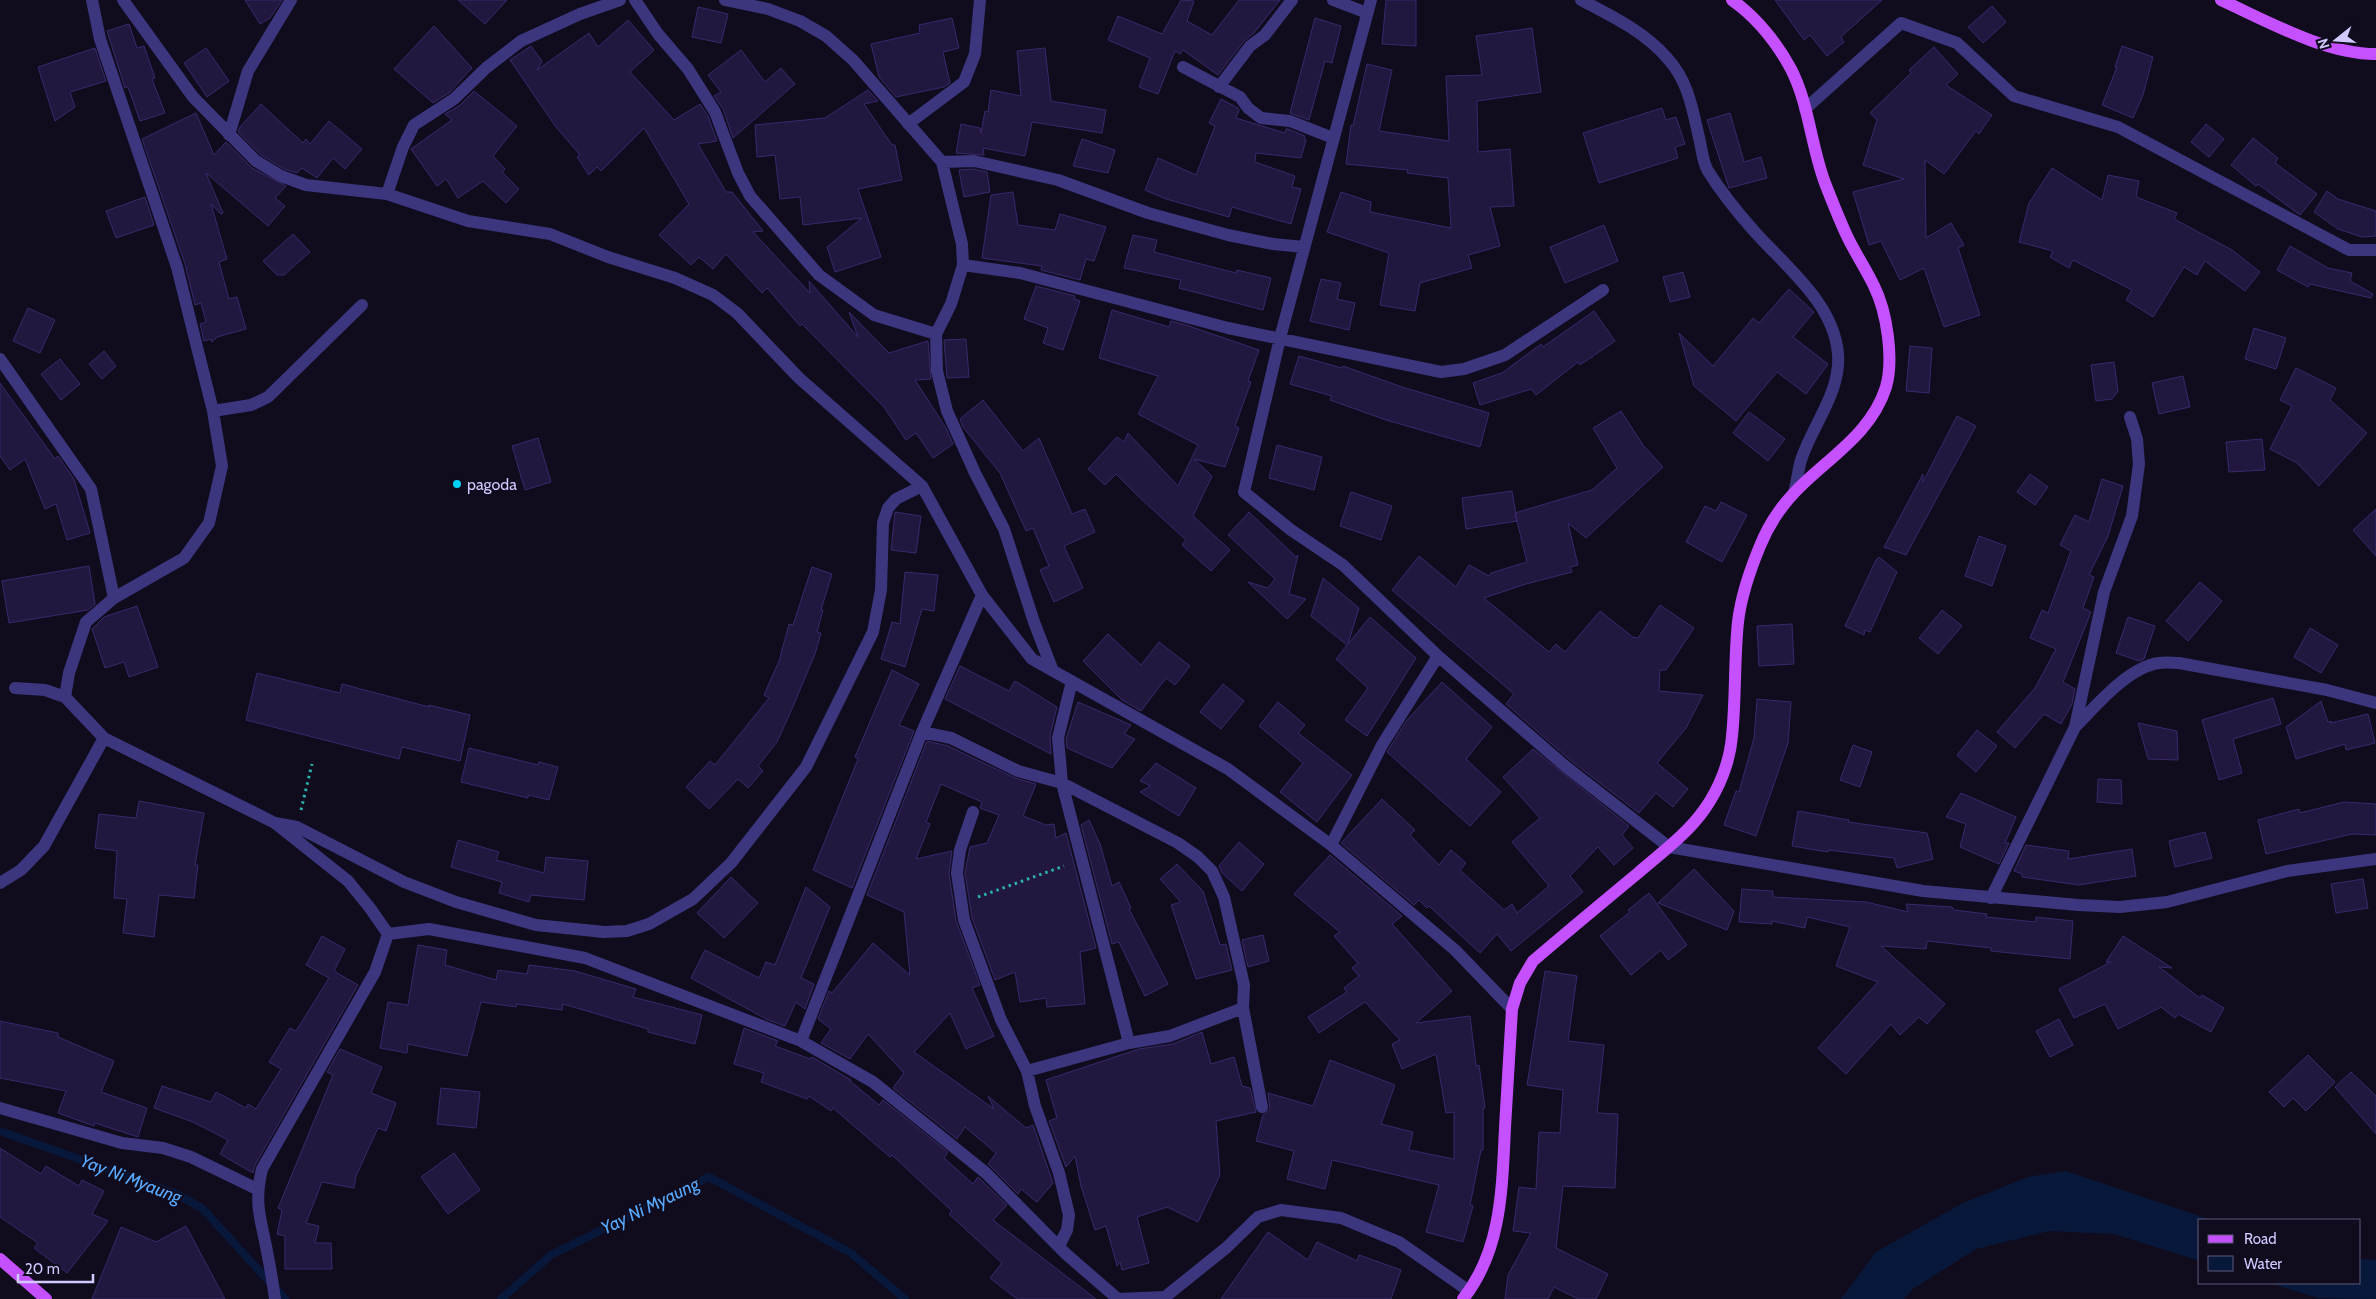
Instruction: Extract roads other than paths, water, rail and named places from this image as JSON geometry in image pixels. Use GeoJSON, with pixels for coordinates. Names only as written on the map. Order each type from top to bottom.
{"type":"FeatureCollection","features":[{"type":"Feature","properties":{"kind":"main road"},"geometry":{"type":"LineString","coordinates":[[1466,1295],[1486,1263],[1496,1232],[1501,1200],[1512,1009],[1520,982],[1533,961],[1669,847],[1704,811],[1718,786],[1728,761],[1732,738],[1738,622],[1746,584],[1772,520],[1794,493],[1842,451],[1876,409],[1886,385],[1889,352],[1885,321],[1876,288],[1848,238],[1824,181],[1806,109],[1792,70],[1775,44],[1744,8],[1732,0]]}},
{"type":"Feature","properties":{"kind":"main road"},"geometry":{"type":"LineString","coordinates":[[2221,0],[2294,33],[2332,47],[2363,54],[2376,54]]}},
{"type":"Feature","properties":{"kind":"main road"},"geometry":{"type":"LineString","coordinates":[[0,1259],[46,1299]]}},
{"type":"Feature","properties":{"kind":"street"},"geometry":{"type":"LineString","coordinates":[[65,697],[69,673],[86,622],[114,598],[184,558],[209,522],[222,466],[213,411],[177,267],[100,39],[92,0]]}},
{"type":"Feature","properties":{"kind":"street"},"geometry":{"type":"LineString","coordinates":[[123,0],[193,97],[256,161],[281,176],[306,185],[387,194],[468,221],[550,234],[608,257],[675,278],[713,295],[737,312],[799,378],[922,486],[982,595],[1032,659],[1228,769],[1331,845],[1455,950],[1512,1009]]}},
{"type":"Feature","properties":{"kind":"street"},"geometry":{"type":"LineString","coordinates":[[229,135],[248,71],[291,0]]}},
{"type":"Feature","properties":{"kind":"street"},"geometry":{"type":"LineString","coordinates":[[387,194],[403,147],[414,125],[454,99],[486,68],[521,41],[580,14],[620,0]]}},
{"type":"Feature","properties":{"kind":"street"},"geometry":{"type":"LineString","coordinates":[[635,0],[658,34],[688,69],[715,112],[738,173],[750,196],[819,275],[874,315],[936,334]]}},
{"type":"Feature","properties":{"kind":"street"},"geometry":{"type":"LineString","coordinates":[[725,0],[768,9],[800,21],[826,36],[853,60],[942,162],[962,244],[963,265],[950,304],[936,334],[937,371],[947,410],[975,473],[1004,529],[1034,622],[1053,671]]}},
{"type":"Feature","properties":{"kind":"street"},"geometry":{"type":"LineString","coordinates":[[908,124],[964,82],[975,54],[980,0]]}},
{"type":"Feature","properties":{"kind":"street"},"geometry":{"type":"LineString","coordinates":[[1219,86],[1250,46],[1265,35],[1292,0]]}},
{"type":"Feature","properties":{"kind":"street"},"geometry":{"type":"LineString","coordinates":[[1334,0],[1367,14]]}},
{"type":"Feature","properties":{"kind":"street"},"geometry":{"type":"LineString","coordinates":[[1371,0],[1280,338],[1244,492],[1290,530],[1343,565],[1438,656],[1566,766],[1669,847],[1923,891],[2078,906],[2120,906],[2158,903],[2288,871],[2376,859]]}},
{"type":"Feature","properties":{"kind":"street"},"geometry":{"type":"LineString","coordinates":[[1581,0],[1613,16],[1647,38],[1669,59],[1684,80],[1707,170],[1752,229],[1816,298],[1828,320],[1835,338],[1838,354],[1838,371],[1835,386],[1801,460],[1794,493]]}},
{"type":"Feature","properties":{"kind":"street"},"geometry":{"type":"LineString","coordinates":[[1806,109],[1901,23],[1957,43],[2014,96],[2118,127],[2349,250],[2376,250]]}},
{"type":"Feature","properties":{"kind":"street"},"geometry":{"type":"LineString","coordinates":[[1183,67],[1240,97],[1248,108],[1261,118],[1290,121],[1333,138]]}},
{"type":"Feature","properties":{"kind":"street"},"geometry":{"type":"LineString","coordinates":[[942,162],[974,161],[1058,180],[1148,213],[1228,235],[1273,244],[1304,247]]}},
{"type":"Feature","properties":{"kind":"street"},"geometry":{"type":"LineString","coordinates":[[963,265],[1020,273],[1228,328],[1441,372],[1464,368],[1504,355],[1603,290]]}},
{"type":"Feature","properties":{"kind":"street"},"geometry":{"type":"LineString","coordinates":[[213,411],[251,405],[268,397],[362,306]]}},
{"type":"Feature","properties":{"kind":"street"},"geometry":{"type":"LineString","coordinates":[[0,359],[91,489],[114,598]]}},
{"type":"Feature","properties":{"kind":"street"},"geometry":{"type":"LineString","coordinates":[[1991,898],[2075,727],[2104,592],[2132,516],[2139,464],[2137,439],[2130,417]]}},
{"type":"Feature","properties":{"kind":"street"},"geometry":{"type":"LineString","coordinates":[[275,823],[297,828],[404,882],[456,902],[536,925],[604,932],[627,931],[650,924],[693,899],[730,862],[806,767],[873,632],[882,590],[883,523],[888,508],[896,499],[922,486]]}},
{"type":"Feature","properties":{"kind":"street"},"geometry":{"type":"LineString","coordinates":[[801,1041],[922,732],[982,595]]}},
{"type":"Feature","properties":{"kind":"street"},"geometry":{"type":"LineString","coordinates":[[1331,845],[1382,745],[1438,656]]}},
{"type":"Feature","properties":{"kind":"street"},"geometry":{"type":"LineString","coordinates":[[2075,727],[2120,683],[2140,670],[2158,663],[2179,663],[2327,690],[2376,703]]}},
{"type":"Feature","properties":{"kind":"street"},"geometry":{"type":"LineString","coordinates":[[1072,681],[1058,738],[1062,783],[1129,1043]]}},
{"type":"Feature","properties":{"kind":"street"},"geometry":{"type":"LineString","coordinates":[[15,688],[45,690],[65,697],[104,738],[275,823],[348,881],[388,934]]}},
{"type":"Feature","properties":{"kind":"street"},"geometry":{"type":"LineString","coordinates":[[922,732],[951,738],[1018,771],[1062,783],[1178,843],[1212,872],[1224,897],[1244,985],[1242,1008],[1262,1107]]}},
{"type":"Feature","properties":{"kind":"street"},"geometry":{"type":"LineString","coordinates":[[0,883],[21,870],[44,846],[104,738]]}},
{"type":"Feature","properties":{"kind":"street"},"geometry":{"type":"LineString","coordinates":[[973,812],[960,850],[957,874],[964,920],[1001,1020],[1027,1071],[1035,1106],[1059,1173],[1069,1215],[1067,1230],[1059,1246]]}},
{"type":"Feature","properties":{"kind":"street"},"geometry":{"type":"LineString","coordinates":[[388,934],[429,929],[585,958],[801,1041],[873,1082],[986,1174],[1059,1246],[1118,1299],[1165,1297],[1226,1248],[1258,1217],[1281,1210],[1341,1218],[1399,1242],[1466,1295]]}},
{"type":"Feature","properties":{"kind":"street"},"geometry":{"type":"LineString","coordinates":[[275,1299],[268,1255],[258,1213],[257,1189],[262,1169],[375,972],[388,934]]}},
{"type":"Feature","properties":{"kind":"street"},"geometry":{"type":"LineString","coordinates":[[1027,1071],[1129,1043],[1170,1036],[1242,1008]]}},
{"type":"Feature","properties":{"kind":"street"},"geometry":{"type":"LineString","coordinates":[[0,1108],[122,1143],[163,1148],[191,1157],[257,1189]]}},
{"type":"Feature","properties":{"kind":"water"},"geometry":{"type":"Polygon","coordinates":[[[2066,1171],[2208,1219],[2198,1219],[2198,1260],[2114,1234],[2049,1231],[1976,1249],[1913,1289],[1904,1299],[1841,1299],[1876,1252],[1961,1204],[2028,1177],[2066,1171]]]}},
{"type":"Feature","properties":{"kind":"water"},"geometry":{"type":"Polygon","coordinates":[[[2361,1259],[2376,1260],[2376,1299],[2318,1298],[2272,1284],[2361,1284],[2361,1259]]]}},
{"type":"Feature","properties":{"kind":"waterway","name":"Yay Ni Myaung"},"geometry":{"type":"LineString","coordinates":[[0,1131],[177,1194],[203,1209],[285,1299]]}},
{"type":"Feature","properties":{"kind":"waterway","name":"Yay Ni Myaung"},"geometry":{"type":"LineString","coordinates":[[501,1299],[551,1255],[709,1177],[851,1253],[905,1299]]}},
{"type":"Feature","properties":{"kind":"place","name":"pagoda"},"geometry":{"type":"Point","coordinates":[457,484]}}]}
